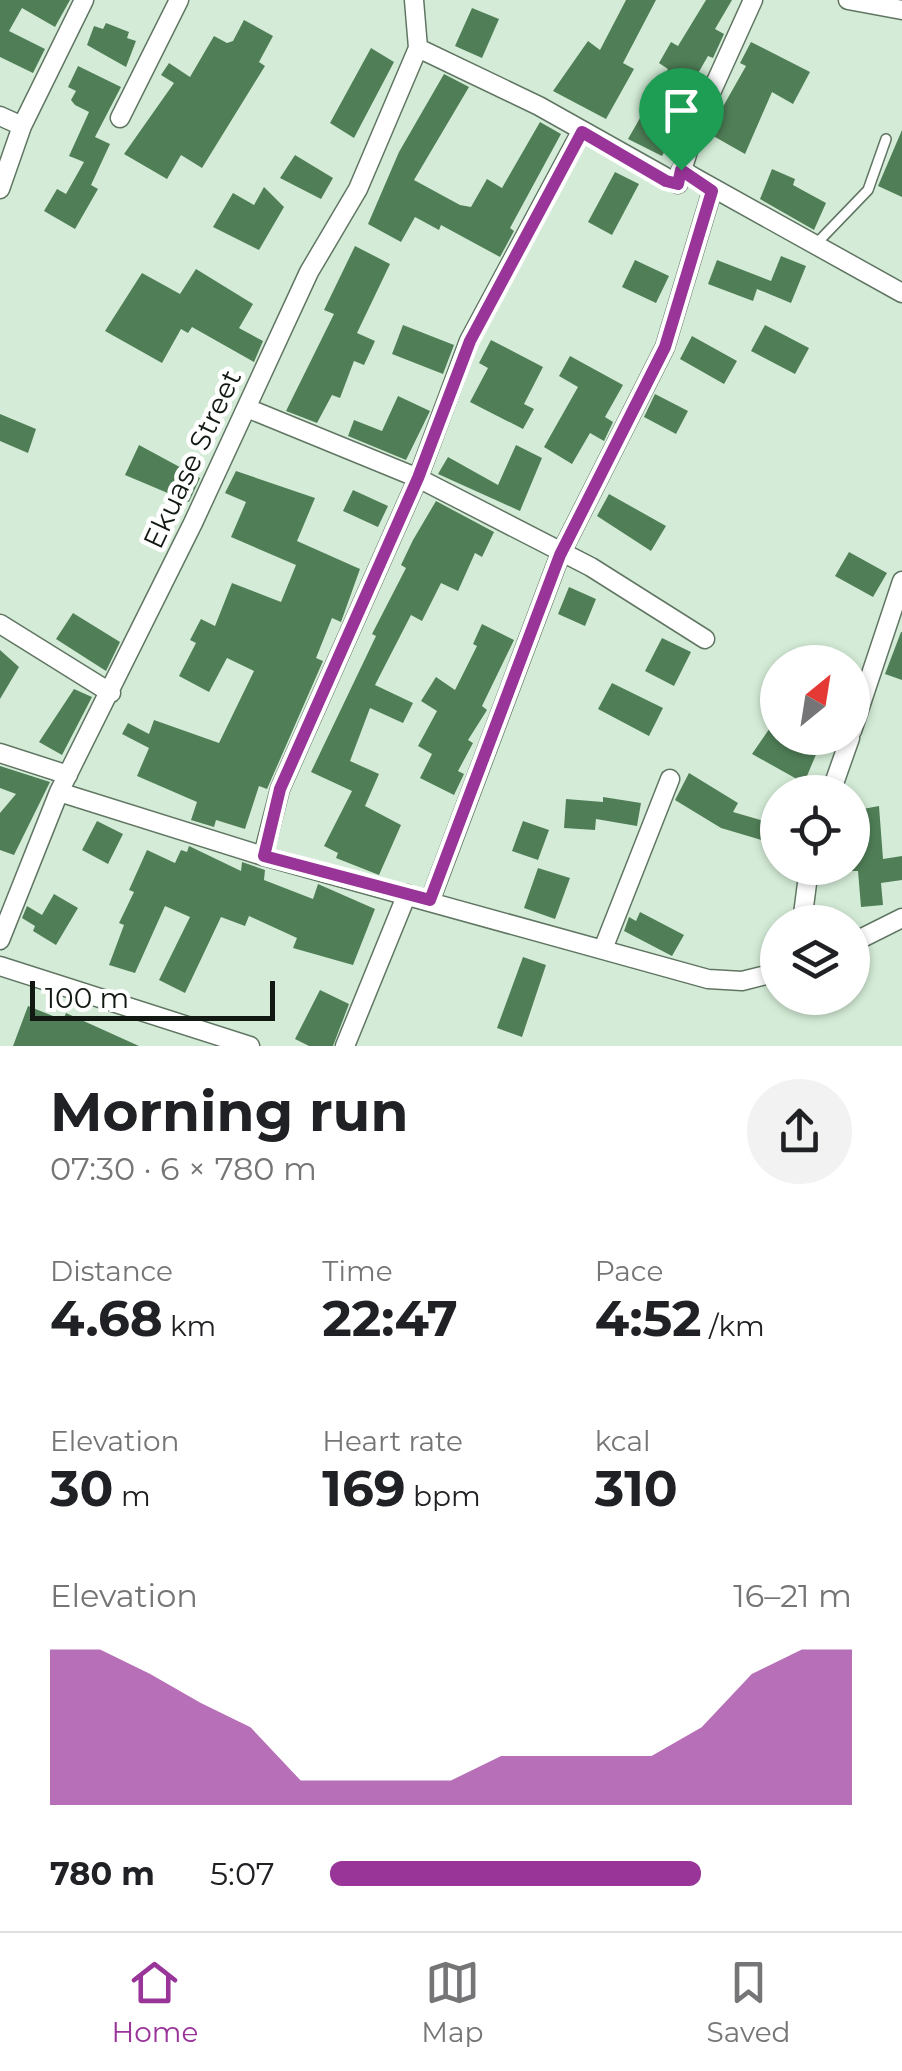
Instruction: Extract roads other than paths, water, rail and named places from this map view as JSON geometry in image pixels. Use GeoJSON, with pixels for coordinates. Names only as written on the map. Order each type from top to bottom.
{"type":"FeatureCollection","features":[{"type":"Feature","properties":{"kind":"street"},"geometry":{"type":"LineString","coordinates":[[0,189],[22,126],[84,0]]}},
{"type":"Feature","properties":{"kind":"street"},"geometry":{"type":"LineString","coordinates":[[120,118],[179,0]]}},
{"type":"Feature","properties":{"kind":"street","name":"Ekuase Street"},"geometry":{"type":"LineString","coordinates":[[0,940],[59,792],[111,693],[308,272],[358,189],[418,48],[414,0]]}},
{"type":"Feature","properties":{"kind":"street"},"geometry":{"type":"LineString","coordinates":[[418,48],[678,184],[753,0]]}},
{"type":"Feature","properties":{"kind":"street"},"geometry":{"type":"LineString","coordinates":[[848,0],[902,10]]}},
{"type":"Feature","properties":{"kind":"street"},"geometry":{"type":"LineString","coordinates":[[0,116],[22,126]]}},
{"type":"Feature","properties":{"kind":"street"},"geometry":{"type":"LineString","coordinates":[[264,856],[280,789],[418,478],[470,341],[582,132]]}},
{"type":"Feature","properties":{"kind":"street"},"geometry":{"type":"LineString","coordinates":[[681,170],[712,191],[902,292]]}},
{"type":"Feature","properties":{"kind":"street"},"geometry":{"type":"LineString","coordinates":[[430,900],[560,555],[665,347],[712,191]]}},
{"type":"Feature","properties":{"kind":"street"},"geometry":{"type":"LineString","coordinates":[[247,408],[418,478],[560,555],[591,567],[705,639]]}},
{"type":"Feature","properties":{"kind":"street"},"geometry":{"type":"LineString","coordinates":[[870,677],[902,581]]}},
{"type":"Feature","properties":{"kind":"street"},"geometry":{"type":"LineString","coordinates":[[0,624],[111,693]]}},
{"type":"Feature","properties":{"kind":"street"},"geometry":{"type":"LineString","coordinates":[[0,753],[68,775]]}},
{"type":"Feature","properties":{"kind":"street"},"geometry":{"type":"LineString","coordinates":[[602,949],[670,779]]}},
{"type":"Feature","properties":{"kind":"street"},"geometry":{"type":"LineString","coordinates":[[59,792],[264,856],[708,980],[742,981],[760,976]]}},
{"type":"Feature","properties":{"kind":"street"},"geometry":{"type":"LineString","coordinates":[[345,1046],[407,894]]}},
{"type":"Feature","properties":{"kind":"street"},"geometry":{"type":"LineString","coordinates":[[870,933],[902,918]]}},
{"type":"Feature","properties":{"kind":"street"},"geometry":{"type":"LineString","coordinates":[[0,966],[250,1046]]}},
{"type":"Feature","properties":{"kind":"lane"},"geometry":{"type":"LineString","coordinates":[[814,244],[868,190],[886,139]]}}]}
